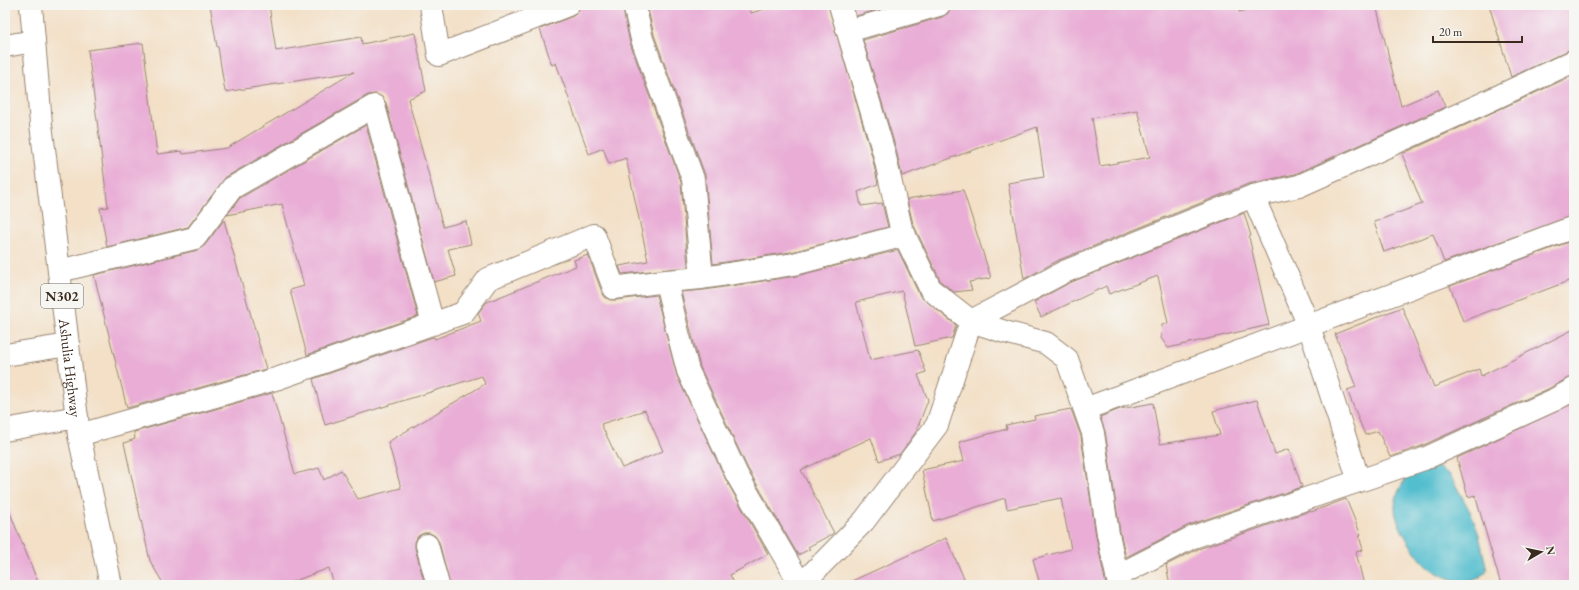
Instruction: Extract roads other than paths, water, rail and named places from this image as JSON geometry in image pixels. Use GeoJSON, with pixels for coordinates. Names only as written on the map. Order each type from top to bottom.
{"type":"FeatureCollection","features":[{"type":"Feature","properties":{"kind":"main road","name":"Ashulia Highway"},"geometry":{"type":"LineString","coordinates":[[31,5],[41,124],[78,426],[111,585]]}},
{"type":"Feature","properties":{"kind":"main road"},"geometry":{"type":"LineString","coordinates":[[431,5],[439,55],[568,5]]}},
{"type":"Feature","properties":{"kind":"main road"},"geometry":{"type":"LineString","coordinates":[[634,5],[642,39],[693,179],[702,278]]}},
{"type":"Feature","properties":{"kind":"main road"},"geometry":{"type":"LineString","coordinates":[[840,5],[884,153],[901,228],[932,290],[971,321],[1046,343],[1067,359],[1093,433],[1108,534],[1118,581],[1193,537],[1424,459],[1554,400],[1574,389]]}},
{"type":"Feature","properties":{"kind":"main road"},"geometry":{"type":"LineString","coordinates":[[848,31],[939,5]]}},
{"type":"Feature","properties":{"kind":"main road"},"geometry":{"type":"LineString","coordinates":[[5,46],[34,41]]}},
{"type":"Feature","properties":{"kind":"main road"},"geometry":{"type":"LineString","coordinates":[[666,281],[688,371],[737,476],[801,585],[864,521],[937,424],[971,321],[1064,272],[1253,196],[1299,186],[1574,61]]}},
{"type":"Feature","properties":{"kind":"main road"},"geometry":{"type":"LineString","coordinates":[[59,271],[195,238],[232,188],[374,106],[433,324]]}},
{"type":"Feature","properties":{"kind":"main road"},"geometry":{"type":"LineString","coordinates":[[1253,196],[1309,326],[1360,481]]}},
{"type":"Feature","properties":{"kind":"main road"},"geometry":{"type":"LineString","coordinates":[[1085,409],[1574,227]]}},
{"type":"Feature","properties":{"kind":"main road"},"geometry":{"type":"LineString","coordinates":[[5,430],[78,426],[279,378],[463,313],[488,279],[594,235],[614,288],[702,278],[794,264],[905,235]]}},
{"type":"Feature","properties":{"kind":"main road"},"geometry":{"type":"LineString","coordinates":[[5,355],[68,345]]}},
{"type":"Feature","properties":{"kind":"main road"},"geometry":{"type":"LineString","coordinates":[[427,545],[438,585]]}},
{"type":"Feature","properties":{"kind":"water"},"geometry":{"type":"Polygon","coordinates":[[[1436,466],[1450,475],[1471,513],[1479,535],[1487,570],[1482,576],[1470,581],[1456,581],[1443,576],[1428,567],[1411,545],[1396,516],[1395,506],[1397,496],[1401,486],[1407,478],[1413,473],[1436,466]]]}}]}
